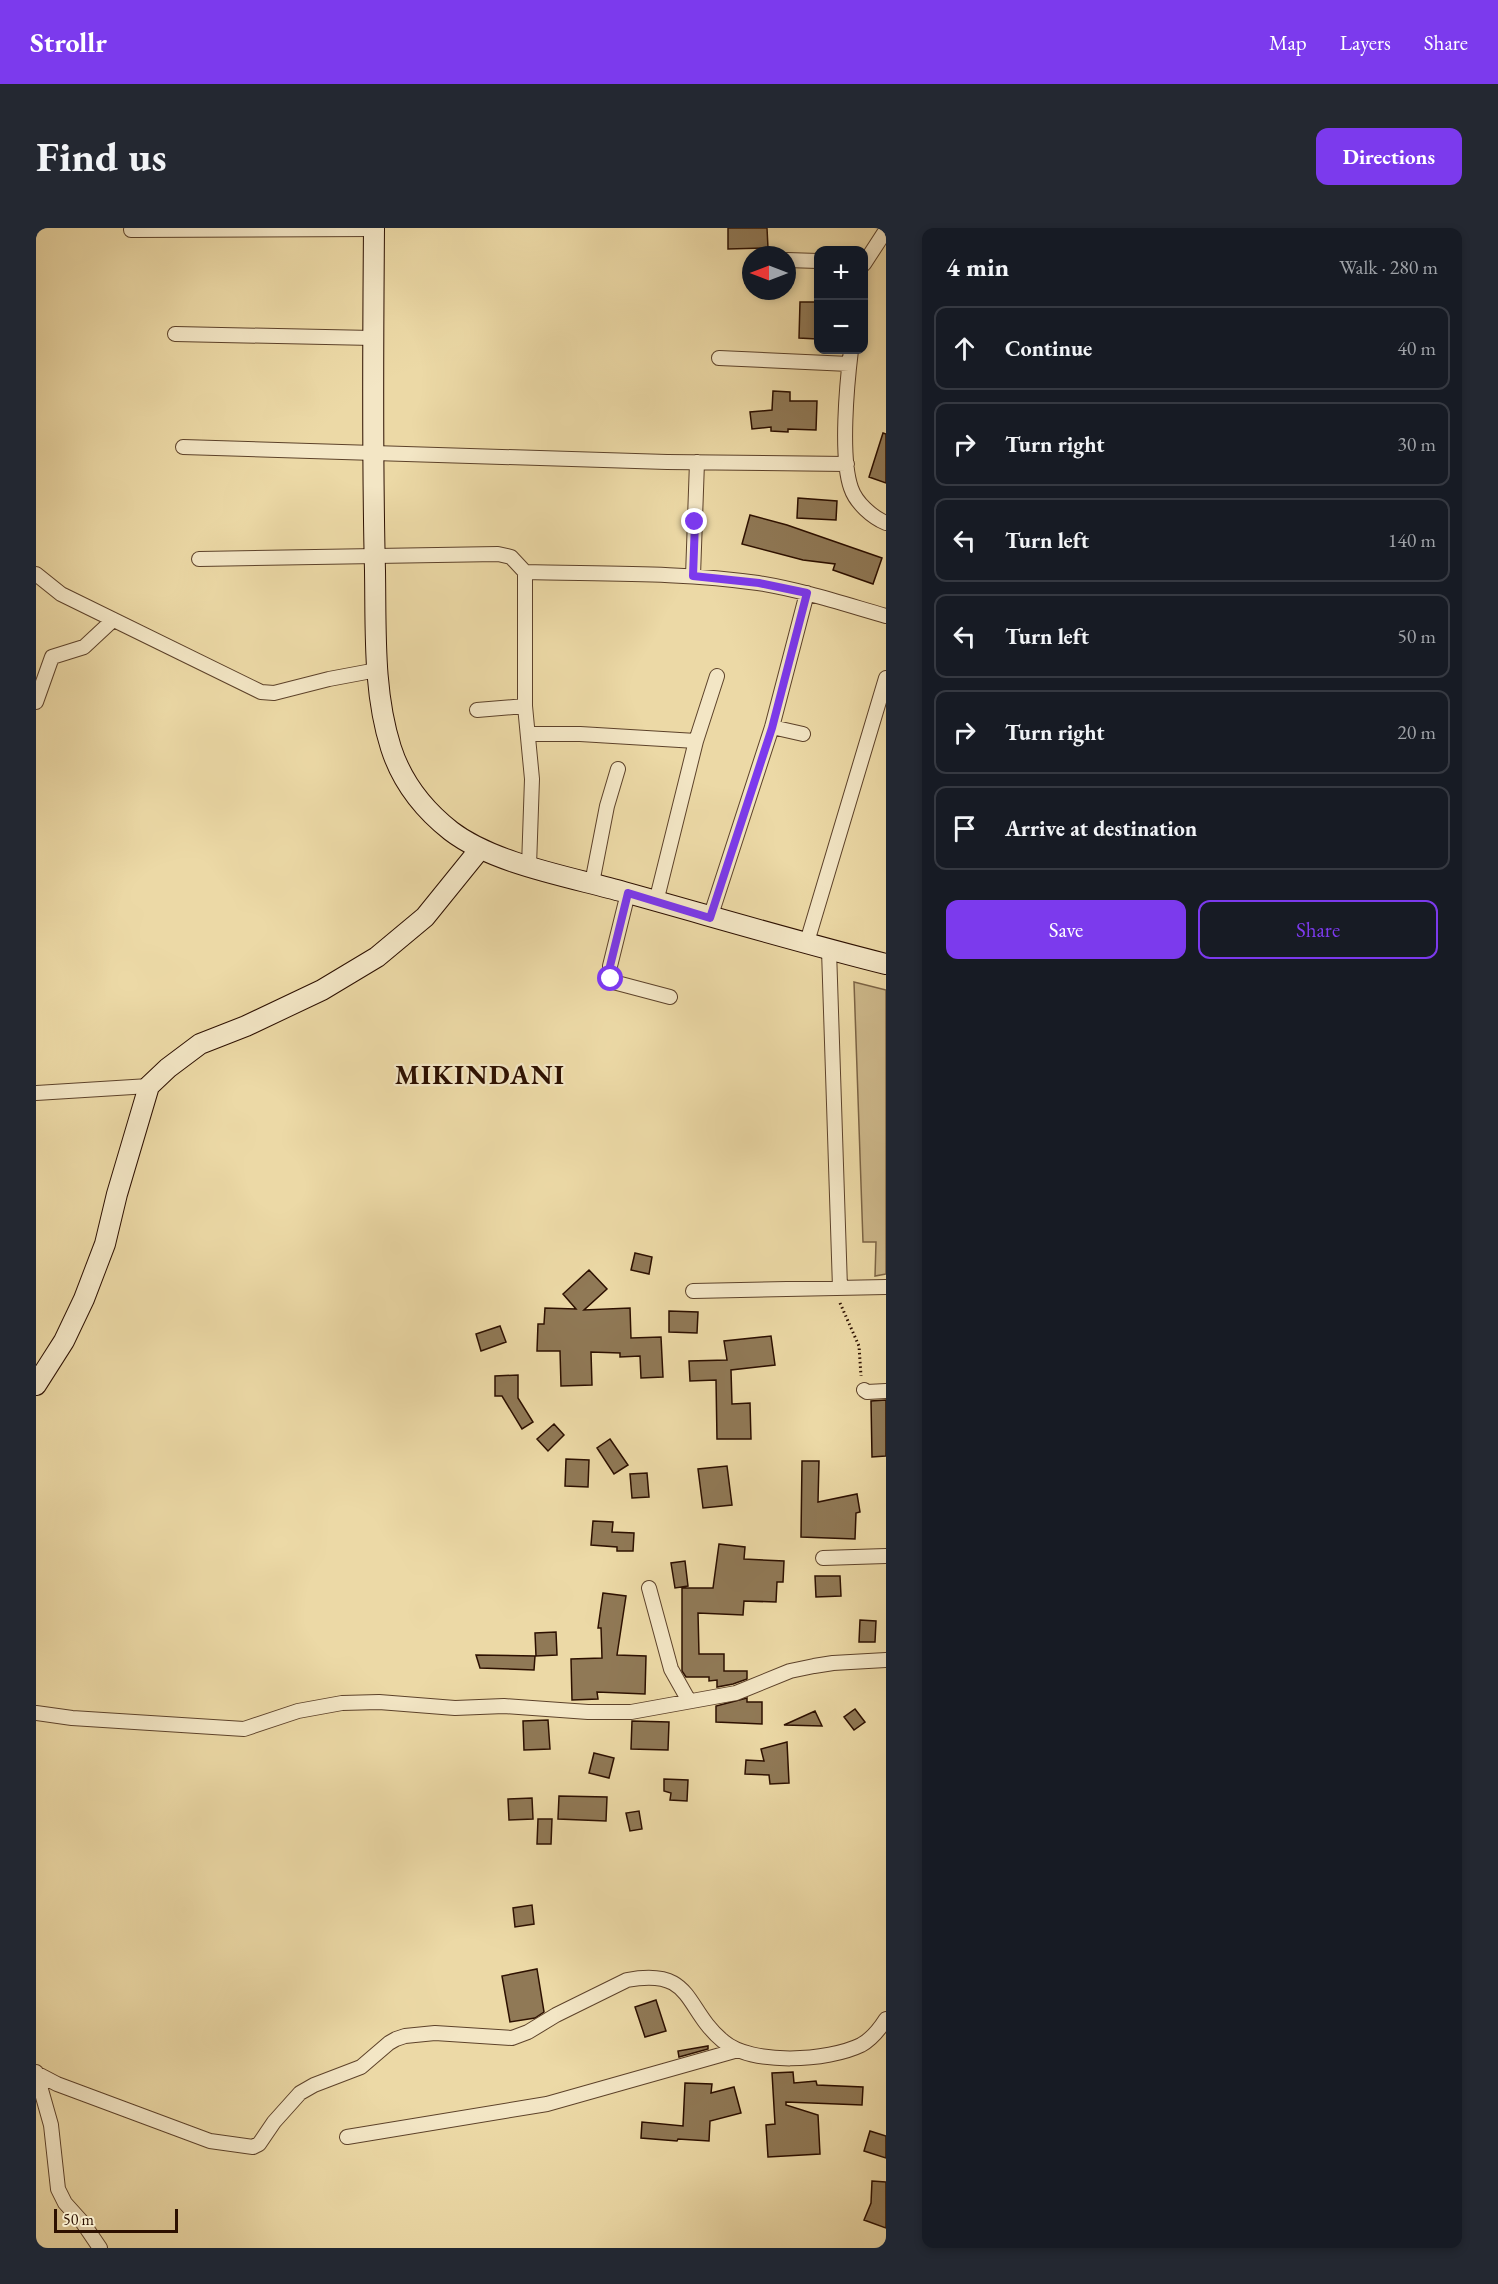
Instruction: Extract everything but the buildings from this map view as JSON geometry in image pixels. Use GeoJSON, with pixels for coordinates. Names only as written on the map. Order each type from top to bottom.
{"type":"FeatureCollection","features":[{"type":"Feature","properties":{"kind":"street"},"geometry":{"type":"LineString","coordinates":[[131,230],[374,229],[373,452],[377,670],[382,713],[391,750],[406,784],[428,811],[452,832],[480,849],[529,866],[710,918],[886,964]]}},
{"type":"Feature","properties":{"kind":"street"},"geometry":{"type":"LineString","coordinates":[[868,258],[886,230]]}},
{"type":"Feature","properties":{"kind":"street"},"geometry":{"type":"LineString","coordinates":[[796,260],[814,261]]}},
{"type":"Feature","properties":{"kind":"street"},"geometry":{"type":"LineString","coordinates":[[175,334],[373,338]]}},
{"type":"Feature","properties":{"kind":"street"},"geometry":{"type":"LineString","coordinates":[[850,354],[846,413],[847,464],[851,489],[862,507],[886,523]]}},
{"type":"Feature","properties":{"kind":"street"},"geometry":{"type":"LineString","coordinates":[[719,358],[849,364]]}},
{"type":"Feature","properties":{"kind":"street"},"geometry":{"type":"LineString","coordinates":[[183,447],[697,462],[847,464]]}},
{"type":"Feature","properties":{"kind":"street"},"geometry":{"type":"LineString","coordinates":[[693,576],[697,462]]}},
{"type":"Feature","properties":{"kind":"street"},"geometry":{"type":"LineString","coordinates":[[199,559],[498,554],[511,557],[525,572],[525,706],[532,779],[529,866]]}},
{"type":"Feature","properties":{"kind":"street"},"geometry":{"type":"LineString","coordinates":[[525,572],[693,576],[759,583],[807,593],[886,616]]}},
{"type":"Feature","properties":{"kind":"street"},"geometry":{"type":"LineString","coordinates":[[36,574],[61,594],[256,690],[274,693],[377,670]]}},
{"type":"Feature","properties":{"kind":"street"},"geometry":{"type":"LineString","coordinates":[[710,918],[772,728],[807,593]]}},
{"type":"Feature","properties":{"kind":"street"},"geometry":{"type":"LineString","coordinates":[[36,702],[52,657],[84,647],[113,620]]}},
{"type":"Feature","properties":{"kind":"street"},"geometry":{"type":"LineString","coordinates":[[656,902],[696,741],[717,676]]}},
{"type":"Feature","properties":{"kind":"street"},"geometry":{"type":"LineString","coordinates":[[807,942],[886,678]]}},
{"type":"Feature","properties":{"kind":"street"},"geometry":{"type":"LineString","coordinates":[[477,710],[525,706]]}},
{"type":"Feature","properties":{"kind":"street"},"geometry":{"type":"LineString","coordinates":[[772,728],[804,734]]}},
{"type":"Feature","properties":{"kind":"street"},"geometry":{"type":"LineString","coordinates":[[528,734],[580,734],[696,741]]}},
{"type":"Feature","properties":{"kind":"street"},"geometry":{"type":"LineString","coordinates":[[592,883],[607,806],[618,769]]}},
{"type":"Feature","properties":{"kind":"street"},"geometry":{"type":"LineString","coordinates":[[36,1385],[64,1341],[84,1299],[105,1244],[120,1183],[149,1086],[168,1068],[200,1044],[246,1026],[322,990],[377,957],[424,917],[480,849]]}},
{"type":"Feature","properties":{"kind":"street"},"geometry":{"type":"LineString","coordinates":[[628,893],[610,966],[611,979],[617,983],[670,998]]}},
{"type":"Feature","properties":{"kind":"street"},"geometry":{"type":"LineString","coordinates":[[829,950],[840,1288]]}},
{"type":"Feature","properties":{"kind":"street"},"geometry":{"type":"LineString","coordinates":[[36,1093],[149,1086]]}},
{"type":"Feature","properties":{"kind":"street"},"geometry":{"type":"LineString","coordinates":[[693,1291],[886,1287]]}},
{"type":"Feature","properties":{"kind":"street"},"geometry":{"type":"LineString","coordinates":[[864,1390],[867,1392],[886,1391]]}},
{"type":"Feature","properties":{"kind":"street"},"geometry":{"type":"LineString","coordinates":[[823,1558],[886,1556]]}},
{"type":"Feature","properties":{"kind":"street"},"geometry":{"type":"LineString","coordinates":[[649,1588],[671,1670],[689,1701]]}},
{"type":"Feature","properties":{"kind":"street"},"geometry":{"type":"LineString","coordinates":[[36,1713],[72,1718],[244,1729],[298,1711],[342,1703],[380,1702],[455,1707],[504,1706],[588,1712],[631,1712],[736,1693],[790,1671],[814,1666],[886,1660]]}},
{"type":"Feature","properties":{"kind":"street"},"geometry":{"type":"LineString","coordinates":[[36,2072],[57,2084],[210,2141],[253,2147],[259,2144],[274,2122],[300,2093],[314,2085],[362,2067],[396,2039],[435,2033],[512,2038],[528,2032],[556,2015],[627,1980],[663,1979],[676,1984],[689,1996],[723,2042],[754,2055],[815,2058],[859,2046],[871,2039],[886,2019]]}},
{"type":"Feature","properties":{"kind":"street"},"geometry":{"type":"LineString","coordinates":[[347,2137],[547,2104],[738,2050]]}},
{"type":"Feature","properties":{"kind":"street"},"geometry":{"type":"LineString","coordinates":[[36,2072],[51,2125],[58,2189],[65,2203],[83,2223],[100,2248]]}},
{"type":"Feature","properties":{"kind":"path"},"geometry":{"type":"LineString","coordinates":[[840,1288],[840,1304],[859,1346],[864,1390]]}},
{"type":"Feature","properties":{"kind":"shaded area"},"geometry":{"type":"Polygon","coordinates":[[[854,982],[886,990],[886,1274],[875,1276],[876,1242],[863,1242],[854,982]]]}},
{"type":"Feature","properties":{"kind":"district","name":"MIKINDANI"},"geometry":{"type":"Point","coordinates":[480,1075]}},
{"type":"Feature","properties":{"kind":"route"},"geometry":{"type":"LineString","coordinates":[[611,979],[610,966],[614,944],[628,893],[710,918],[772,728],[807,593],[759,583],[693,576],[695,522]]}}]}
